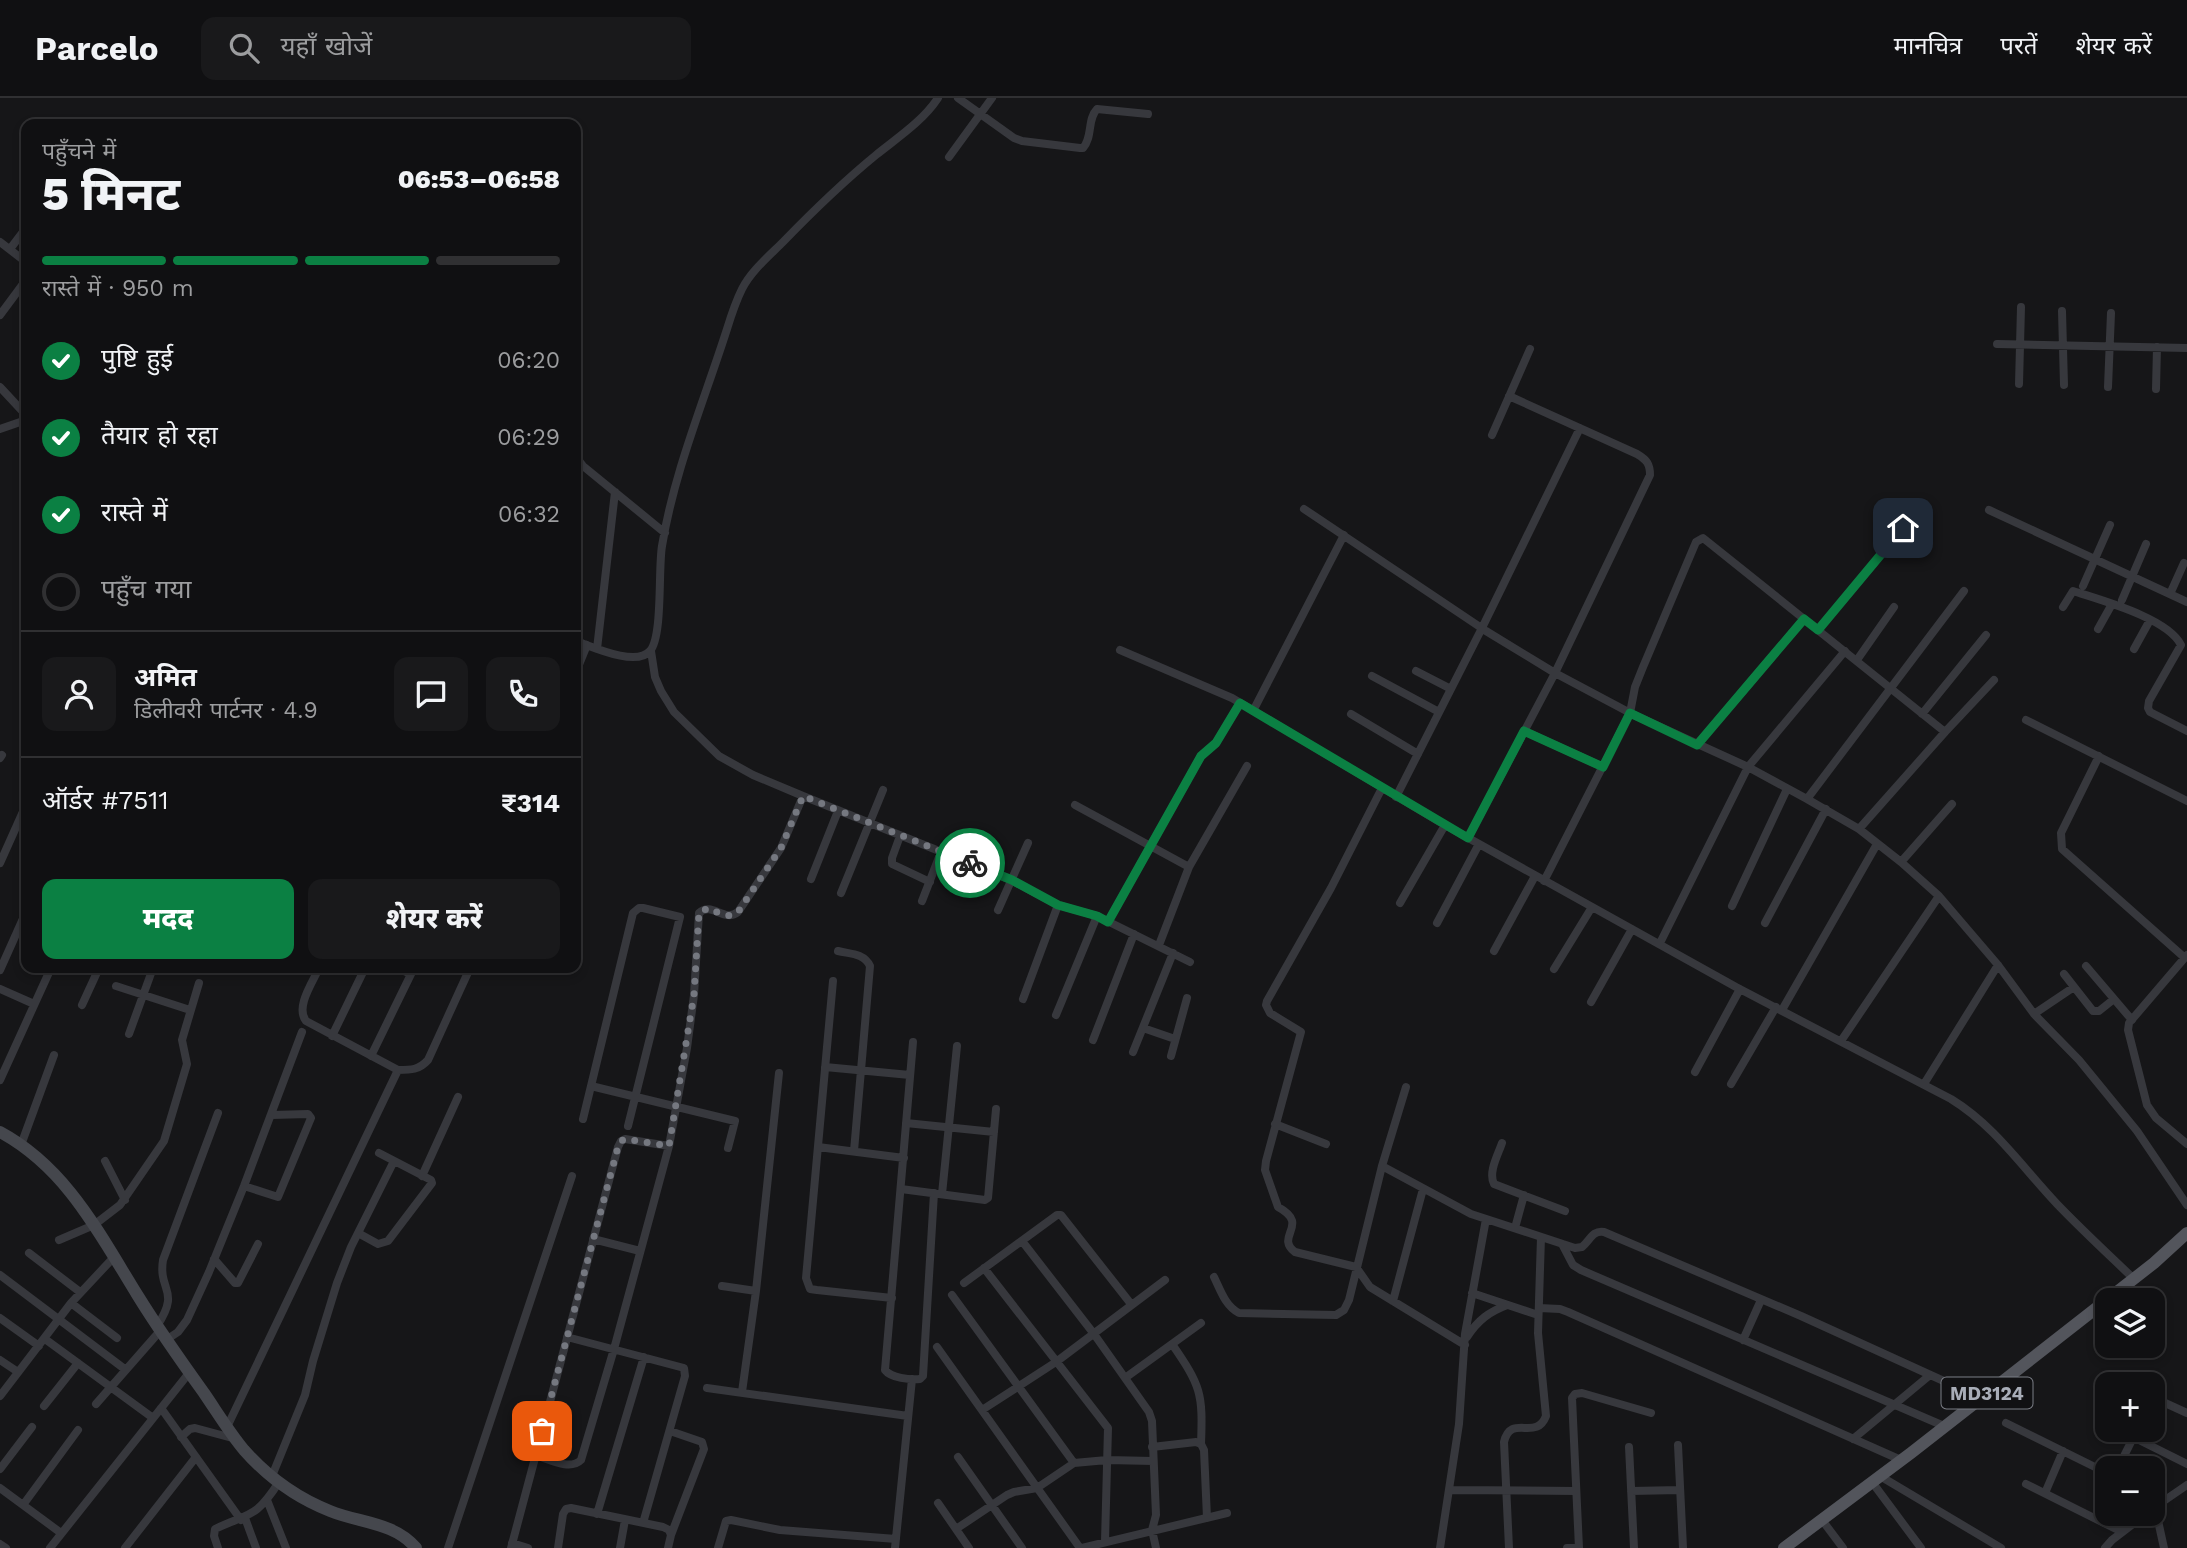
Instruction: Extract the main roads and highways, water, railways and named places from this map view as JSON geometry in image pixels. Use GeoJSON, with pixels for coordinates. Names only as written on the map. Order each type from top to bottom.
{"type":"FeatureCollection","features":[{"type":"Feature","properties":{"kind":"main road"},"geometry":{"type":"LineString","coordinates":[[0,1132],[21,1144],[53,1171],[85,1210],[161,1332],[244,1450],[288,1490],[330,1511],[393,1530],[409,1539],[416,1548]]}},
{"type":"Feature","properties":{"kind":"main road","name":"MD3124"},"geometry":{"type":"LineString","coordinates":[[1784,1548],[2134,1279],[2187,1233]]}}]}
